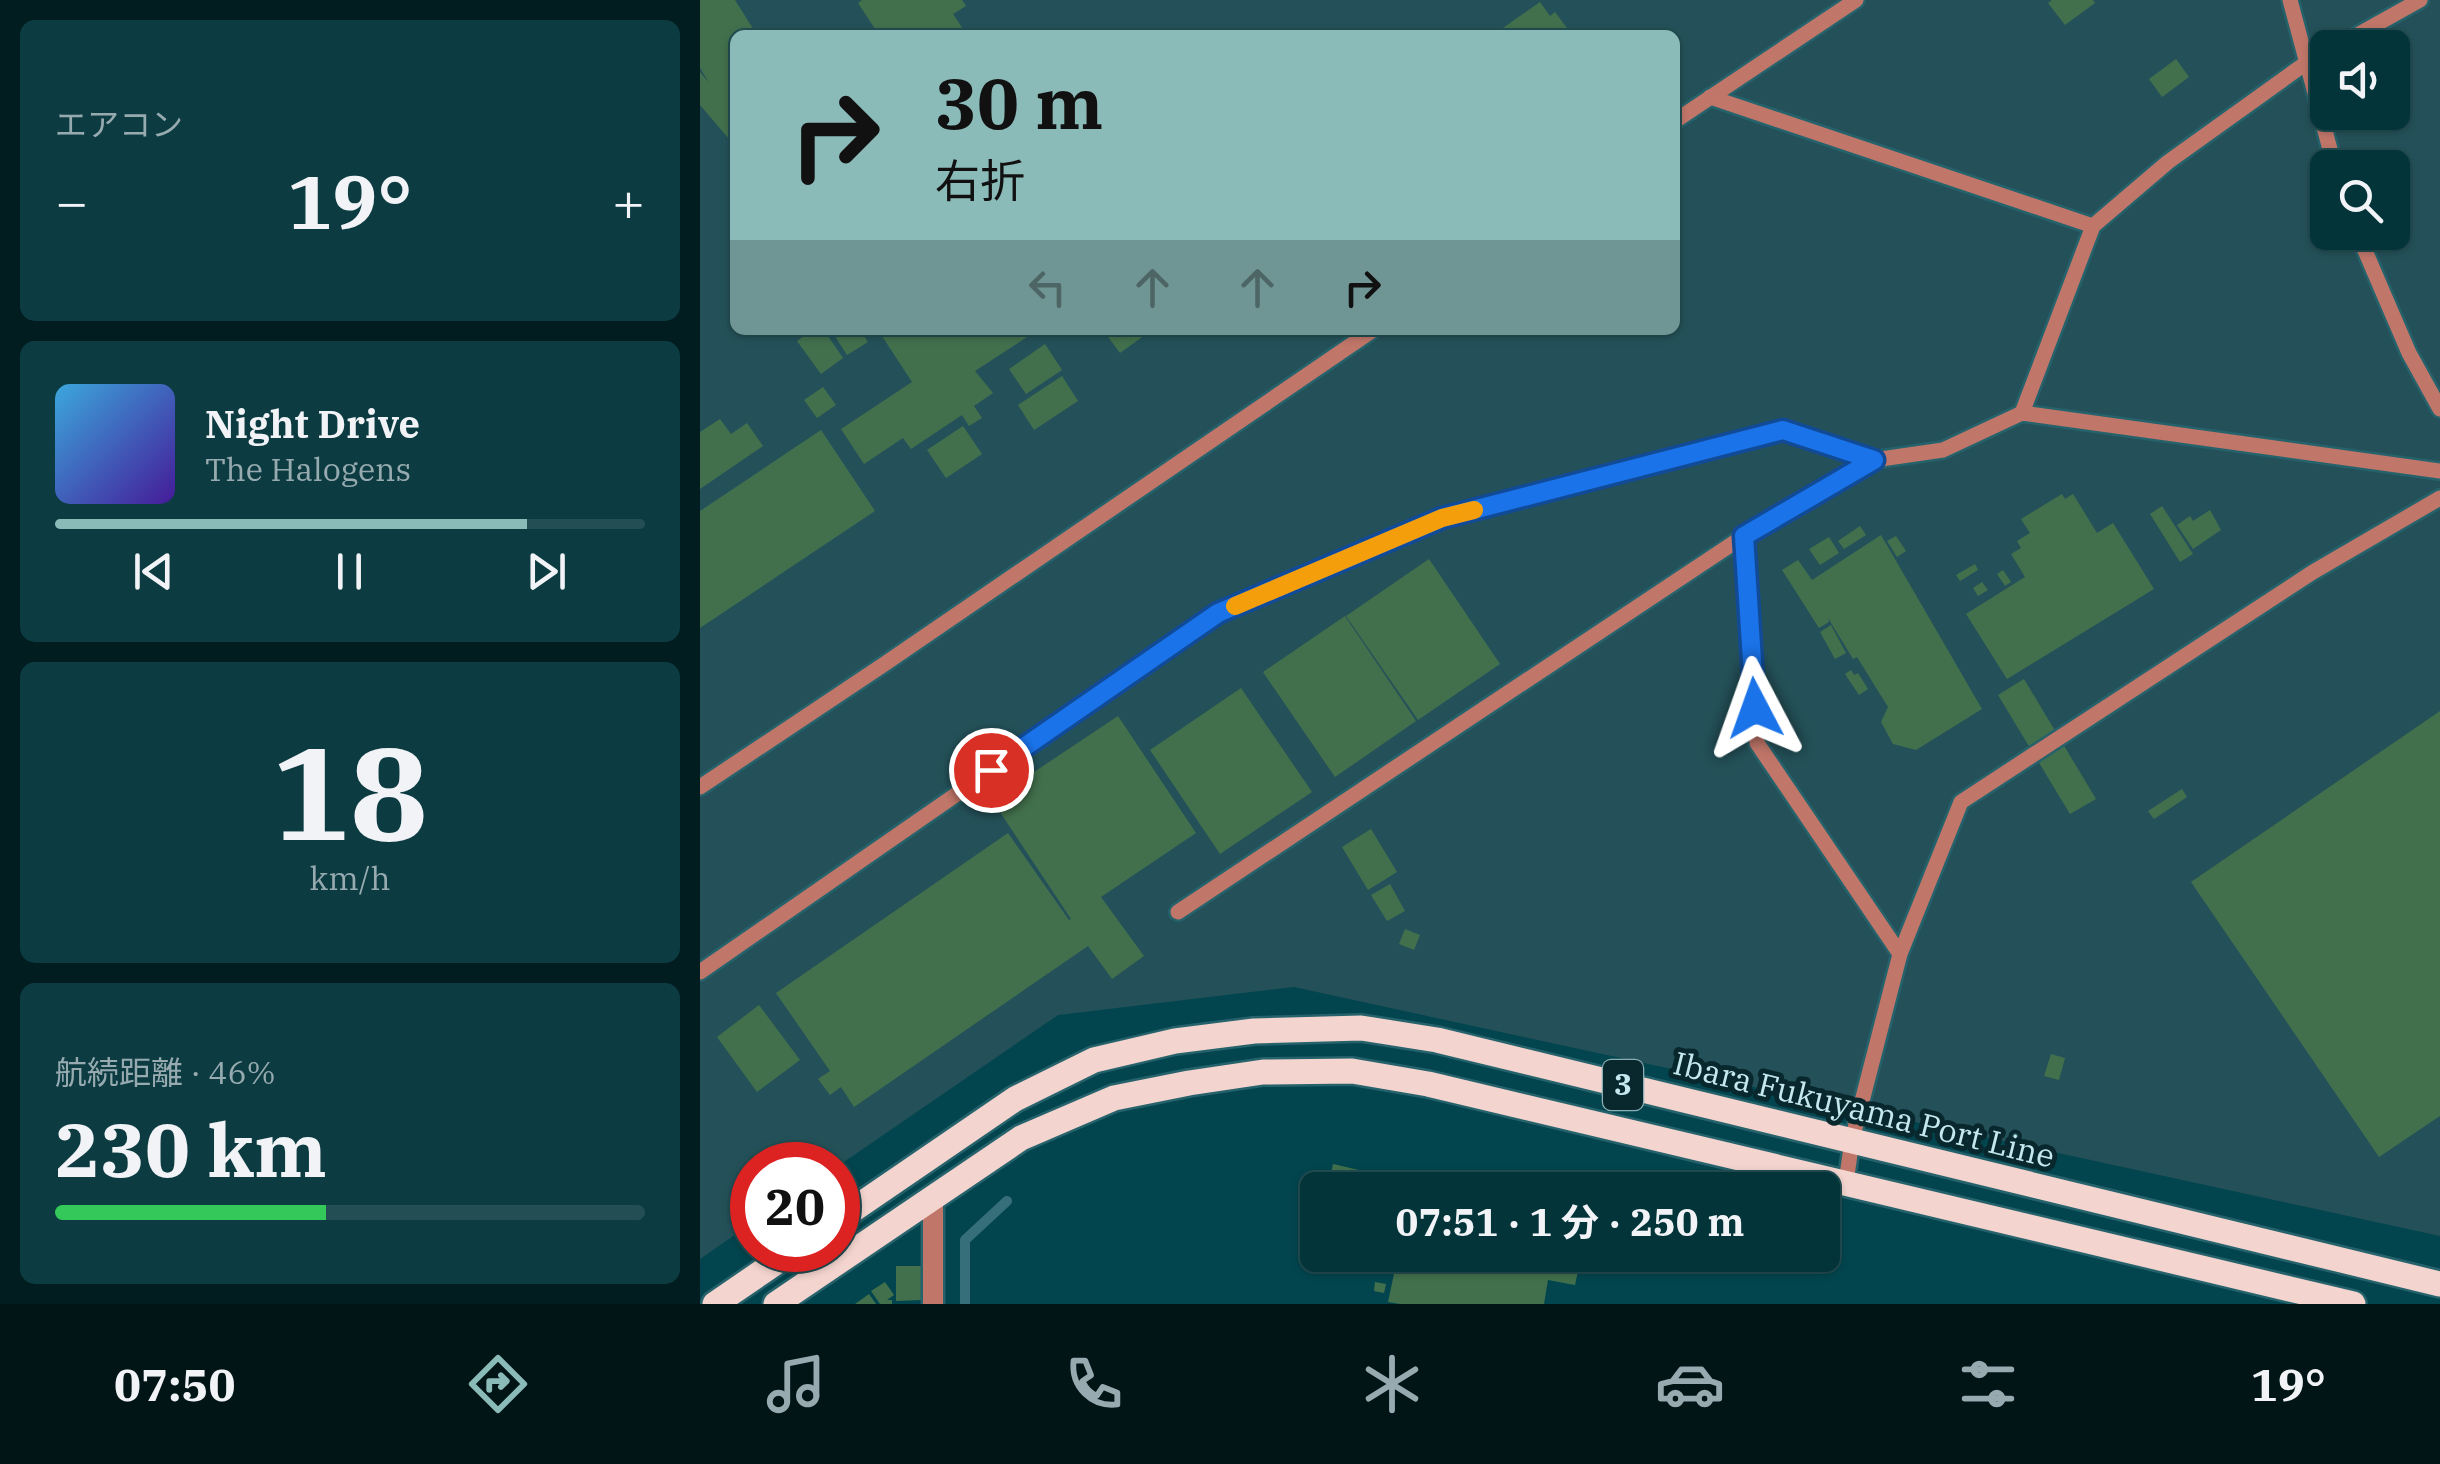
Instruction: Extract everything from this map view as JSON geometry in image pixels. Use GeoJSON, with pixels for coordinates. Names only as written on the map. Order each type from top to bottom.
{"type":"FeatureCollection","features":[{"type":"Feature","properties":{"kind":"main road","name":"Ibara Fukuyama Port Line"},"geometry":{"type":"LineString","coordinates":[[860,1205],[1015,1099],[1094,1060],[1175,1040],[1254,1031],[1361,1028],[1437,1040],[2440,1284]]}},
{"type":"Feature","properties":{"kind":"main road","name":"3"},"geometry":{"type":"LineString","coordinates":[[776,1304],[1021,1138],[1114,1098],[1263,1072],[1352,1071],[1428,1084],[2353,1304]]}},
{"type":"Feature","properties":{"kind":"main road"},"geometry":{"type":"LineString","coordinates":[[714,1304],[761,1272]]}},
{"type":"Feature","properties":{"kind":"street"},"geometry":{"type":"LineString","coordinates":[[932,1304],[933,1198]]}},
{"type":"Feature","properties":{"kind":"lane"},"geometry":{"type":"LineString","coordinates":[[1680,118],[1856,0]]}},
{"type":"Feature","properties":{"kind":"lane"},"geometry":{"type":"LineString","coordinates":[[2290,0],[2330,150]]}},
{"type":"Feature","properties":{"kind":"lane"},"geometry":{"type":"LineString","coordinates":[[2366,30],[2420,0]]}},
{"type":"Feature","properties":{"kind":"lane"},"geometry":{"type":"LineString","coordinates":[[2022,413],[2093,226],[2168,162],[2310,61]]}},
{"type":"Feature","properties":{"kind":"lane"},"geometry":{"type":"LineString","coordinates":[[1710,97],[2093,226]]}},
{"type":"Feature","properties":{"kind":"lane"},"geometry":{"type":"LineString","coordinates":[[2365,250],[2410,354],[2440,409]]}},
{"type":"Feature","properties":{"kind":"lane"},"geometry":{"type":"LineString","coordinates":[[700,787],[1366,335]]}},
{"type":"Feature","properties":{"kind":"lane"},"geometry":{"type":"LineString","coordinates":[[1178,912],[1744,536],[1874,460],[1944,450],[2022,413],[2440,471]]}},
{"type":"Feature","properties":{"kind":"lane"},"geometry":{"type":"LineString","coordinates":[[700,972],[1218,613],[1442,518],[1783,430],[1874,460]]}},
{"type":"Feature","properties":{"kind":"lane"},"geometry":{"type":"LineString","coordinates":[[1846,1182],[1852,1140],[1900,954],[1962,802],[2313,572],[2440,498]]}},
{"type":"Feature","properties":{"kind":"lane"},"geometry":{"type":"LineString","coordinates":[[1744,536],[1758,742],[1900,954]]}},
{"type":"Feature","properties":{"kind":"shaded area"},"geometry":{"type":"Polygon","coordinates":[[[700,0],[2440,0],[2440,1236],[1294,987],[1058,1015],[860,1151],[860,1142],[730,1142],[730,1238],[700,1259],[700,0]]]}},
{"type":"Feature","properties":{"kind":"building"},"geometry":{"type":"Polygon","coordinates":[[[700,0],[735,0],[754,30],[730,30],[730,140],[700,105],[700,72],[709,83],[700,68],[700,0]]]}},
{"type":"Feature","properties":{"kind":"building"},"geometry":{"type":"Polygon","coordinates":[[[962,0],[966,6],[953,14],[964,30],[876,30],[858,3],[962,0]]]}},
{"type":"Feature","properties":{"kind":"building"},"geometry":{"type":"Polygon","coordinates":[[[1540,2],[1550,16],[1555,12],[1567,28],[1564,30],[1500,30],[1540,2]]]}},
{"type":"Feature","properties":{"kind":"building"},"geometry":{"type":"Polygon","coordinates":[[[2048,3],[2095,3],[2065,25],[2048,3]]]}},
{"type":"Feature","properties":{"kind":"building"},"geometry":{"type":"Polygon","coordinates":[[[2176,59],[2189,77],[2162,97],[2149,79],[2176,59]]]}},
{"type":"Feature","properties":{"kind":"building"},"geometry":{"type":"Polygon","coordinates":[[[805,335],[827,335],[843,358],[821,374],[797,341],[805,335]]]}},
{"type":"Feature","properties":{"kind":"building"},"geometry":{"type":"Polygon","coordinates":[[[834,335],[863,335],[868,342],[847,355],[834,335]]]}},
{"type":"Feature","properties":{"kind":"building"},"geometry":{"type":"Polygon","coordinates":[[[881,335],[1030,335],[975,371],[993,393],[974,406],[982,418],[969,426],[962,415],[911,449],[903,438],[864,464],[841,429],[912,382],[881,335]]]}},
{"type":"Feature","properties":{"kind":"building"},"geometry":{"type":"Polygon","coordinates":[[[1107,335],[1145,335],[1120,353],[1107,335]]]}},
{"type":"Feature","properties":{"kind":"building"},"geometry":{"type":"Polygon","coordinates":[[[1045,344],[1062,370],[1026,394],[1009,369],[1045,344]]]}},
{"type":"Feature","properties":{"kind":"building"},"geometry":{"type":"Polygon","coordinates":[[[1062,376],[1078,401],[1034,430],[1018,405],[1062,376]]]}},
{"type":"Feature","properties":{"kind":"building"},"geometry":{"type":"Polygon","coordinates":[[[823,387],[836,405],[817,418],[804,400],[823,387]]]}},
{"type":"Feature","properties":{"kind":"building"},"geometry":{"type":"Polygon","coordinates":[[[720,419],[731,434],[747,423],[763,446],[700,489],[700,432],[720,419]]]}},
{"type":"Feature","properties":{"kind":"building"},"geometry":{"type":"Polygon","coordinates":[[[963,426],[982,454],[946,478],[927,450],[963,426]]]}},
{"type":"Feature","properties":{"kind":"building"},"geometry":{"type":"Polygon","coordinates":[[[821,430],[875,511],[700,628],[700,511],[821,430]]]}},
{"type":"Feature","properties":{"kind":"building"},"geometry":{"type":"Polygon","coordinates":[[[2062,494],[2065,499],[2073,494],[2097,533],[2113,523],[2154,589],[2007,679],[1966,614],[2025,577],[2011,554],[2021,548],[2017,541],[2030,533],[2021,519],[2062,494]]]}},
{"type":"Feature","properties":{"kind":"building"},"geometry":{"type":"Polygon","coordinates":[[[2162,506],[2193,554],[2180,562],[2150,514],[2162,506]]]}},
{"type":"Feature","properties":{"kind":"building"},"geometry":{"type":"Polygon","coordinates":[[[2210,510],[2221,530],[2193,549],[2177,525],[2210,510]]]}},
{"type":"Feature","properties":{"kind":"building"},"geometry":{"type":"Polygon","coordinates":[[[1860,526],[1866,535],[1844,549],[1838,541],[1860,526]]]}},
{"type":"Feature","properties":{"kind":"building"},"geometry":{"type":"Polygon","coordinates":[[[1881,535],[1982,709],[1916,750],[1893,744],[1881,722],[1888,707],[1857,657],[1853,659],[1828,618],[1829,622],[1819,628],[1782,570],[1798,560],[1812,580],[1881,535]]]}},
{"type":"Feature","properties":{"kind":"building"},"geometry":{"type":"Polygon","coordinates":[[[1896,536],[1906,551],[1897,557],[1887,541],[1896,536]]]}},
{"type":"Feature","properties":{"kind":"building"},"geometry":{"type":"Polygon","coordinates":[[[1829,537],[1839,553],[1820,565],[1809,549],[1829,537]]]}},
{"type":"Feature","properties":{"kind":"building"},"geometry":{"type":"Polygon","coordinates":[[[1429,559],[1500,664],[1418,720],[1346,616],[1429,559]]]}},
{"type":"Feature","properties":{"kind":"building"},"geometry":{"type":"Polygon","coordinates":[[[1975,564],[1978,570],[1960,581],[1956,575],[1975,564]]]}},
{"type":"Feature","properties":{"kind":"building"},"geometry":{"type":"Polygon","coordinates":[[[2003,570],[2011,582],[2005,586],[1997,574],[2003,570]]]}},
{"type":"Feature","properties":{"kind":"building"},"geometry":{"type":"Polygon","coordinates":[[[1982,582],[1988,590],[1978,596],[1973,588],[1982,582]]]}},
{"type":"Feature","properties":{"kind":"building"},"geometry":{"type":"Polygon","coordinates":[[[1345,616],[1416,721],[1335,777],[1263,672],[1345,616]]]}},
{"type":"Feature","properties":{"kind":"building"},"geometry":{"type":"Polygon","coordinates":[[[1831,625],[1846,653],[1835,659],[1820,632],[1831,625]]]}},
{"type":"Feature","properties":{"kind":"building"},"geometry":{"type":"Polygon","coordinates":[[[1851,670],[1854,675],[1858,673],[1868,689],[1859,695],[1845,674],[1851,670]]]}},
{"type":"Feature","properties":{"kind":"building"},"geometry":{"type":"Polygon","coordinates":[[[2024,679],[2096,799],[2070,814],[1998,695],[2024,679]]]}},
{"type":"Feature","properties":{"kind":"building"},"geometry":{"type":"Polygon","coordinates":[[[1241,688],[1312,792],[1220,854],[1150,750],[1241,688]]]}},
{"type":"Feature","properties":{"kind":"building"},"geometry":{"type":"Polygon","coordinates":[[[2440,711],[2440,1116],[2379,1157],[2191,882],[2440,711]]]}},
{"type":"Feature","properties":{"kind":"building"},"geometry":{"type":"Polygon","coordinates":[[[1118,716],[1196,833],[1101,897],[1144,956],[1112,979],[1088,946],[854,1107],[841,1087],[830,1095],[818,1079],[830,1071],[776,993],[1008,833],[1071,919],[992,800],[1118,716]]]}},
{"type":"Feature","properties":{"kind":"building"},"geometry":{"type":"Polygon","coordinates":[[[2182,789],[2187,797],[2154,819],[2148,811],[2182,789]]]}},
{"type":"Feature","properties":{"kind":"building"},"geometry":{"type":"Polygon","coordinates":[[[1371,829],[1397,872],[1368,890],[1342,847],[1371,829]]]}},
{"type":"Feature","properties":{"kind":"building"},"geometry":{"type":"Polygon","coordinates":[[[1390,884],[1405,911],[1387,921],[1371,895],[1390,884]]]}},
{"type":"Feature","properties":{"kind":"building"},"geometry":{"type":"Polygon","coordinates":[[[1405,929],[1420,935],[1414,950],[1399,944],[1405,929]]]}},
{"type":"Feature","properties":{"kind":"building"},"geometry":{"type":"Polygon","coordinates":[[[759,1005],[800,1060],[757,1092],[717,1037],[759,1005]]]}},
{"type":"Feature","properties":{"kind":"building"},"geometry":{"type":"Polygon","coordinates":[[[2051,1054],[2065,1058],[2059,1080],[2044,1076],[2051,1054]]]}},
{"type":"Feature","properties":{"kind":"building"},"geometry":{"type":"Polygon","coordinates":[[[1333,1164],[1359,1170],[1359,1172],[1331,1172],[1333,1164]]]}},
{"type":"Feature","properties":{"kind":"building"},"geometry":{"type":"Polygon","coordinates":[[[896,1266],[921,1266],[921,1300],[896,1301],[896,1266]]]}},
{"type":"Feature","properties":{"kind":"building"},"geometry":{"type":"Polygon","coordinates":[[[1394,1272],[1578,1272],[1575,1285],[1548,1280],[1544,1304],[1388,1302],[1394,1272]]]}},
{"type":"Feature","properties":{"kind":"building"},"geometry":{"type":"Polygon","coordinates":[[[885,1282],[894,1295],[887,1300],[892,1300],[892,1304],[880,1304],[871,1291],[885,1282]]]}},
{"type":"Feature","properties":{"kind":"building"},"geometry":{"type":"Polygon","coordinates":[[[1375,1282],[1386,1284],[1384,1293],[1374,1291],[1375,1282]]]}},
{"type":"Feature","properties":{"kind":"building"},"geometry":{"type":"Polygon","coordinates":[[[869,1294],[876,1304],[855,1304],[869,1294]]]}},
{"type":"Feature","properties":{"kind":"waterway"},"geometry":{"type":"LineString","coordinates":[[965,1304],[965,1240],[1007,1201]]}},
{"type":"Feature","properties":{"kind":"slow traffic"},"geometry":{"type":"LineString","coordinates":[[1235,606],[1442,518],[1474,510]]}},
{"type":"Feature","properties":{"kind":"route"},"geometry":{"type":"LineString","coordinates":[[991,770],[1218,613],[1442,518],[1783,430],[1874,460],[1744,536],[1755,708]]}}]}
